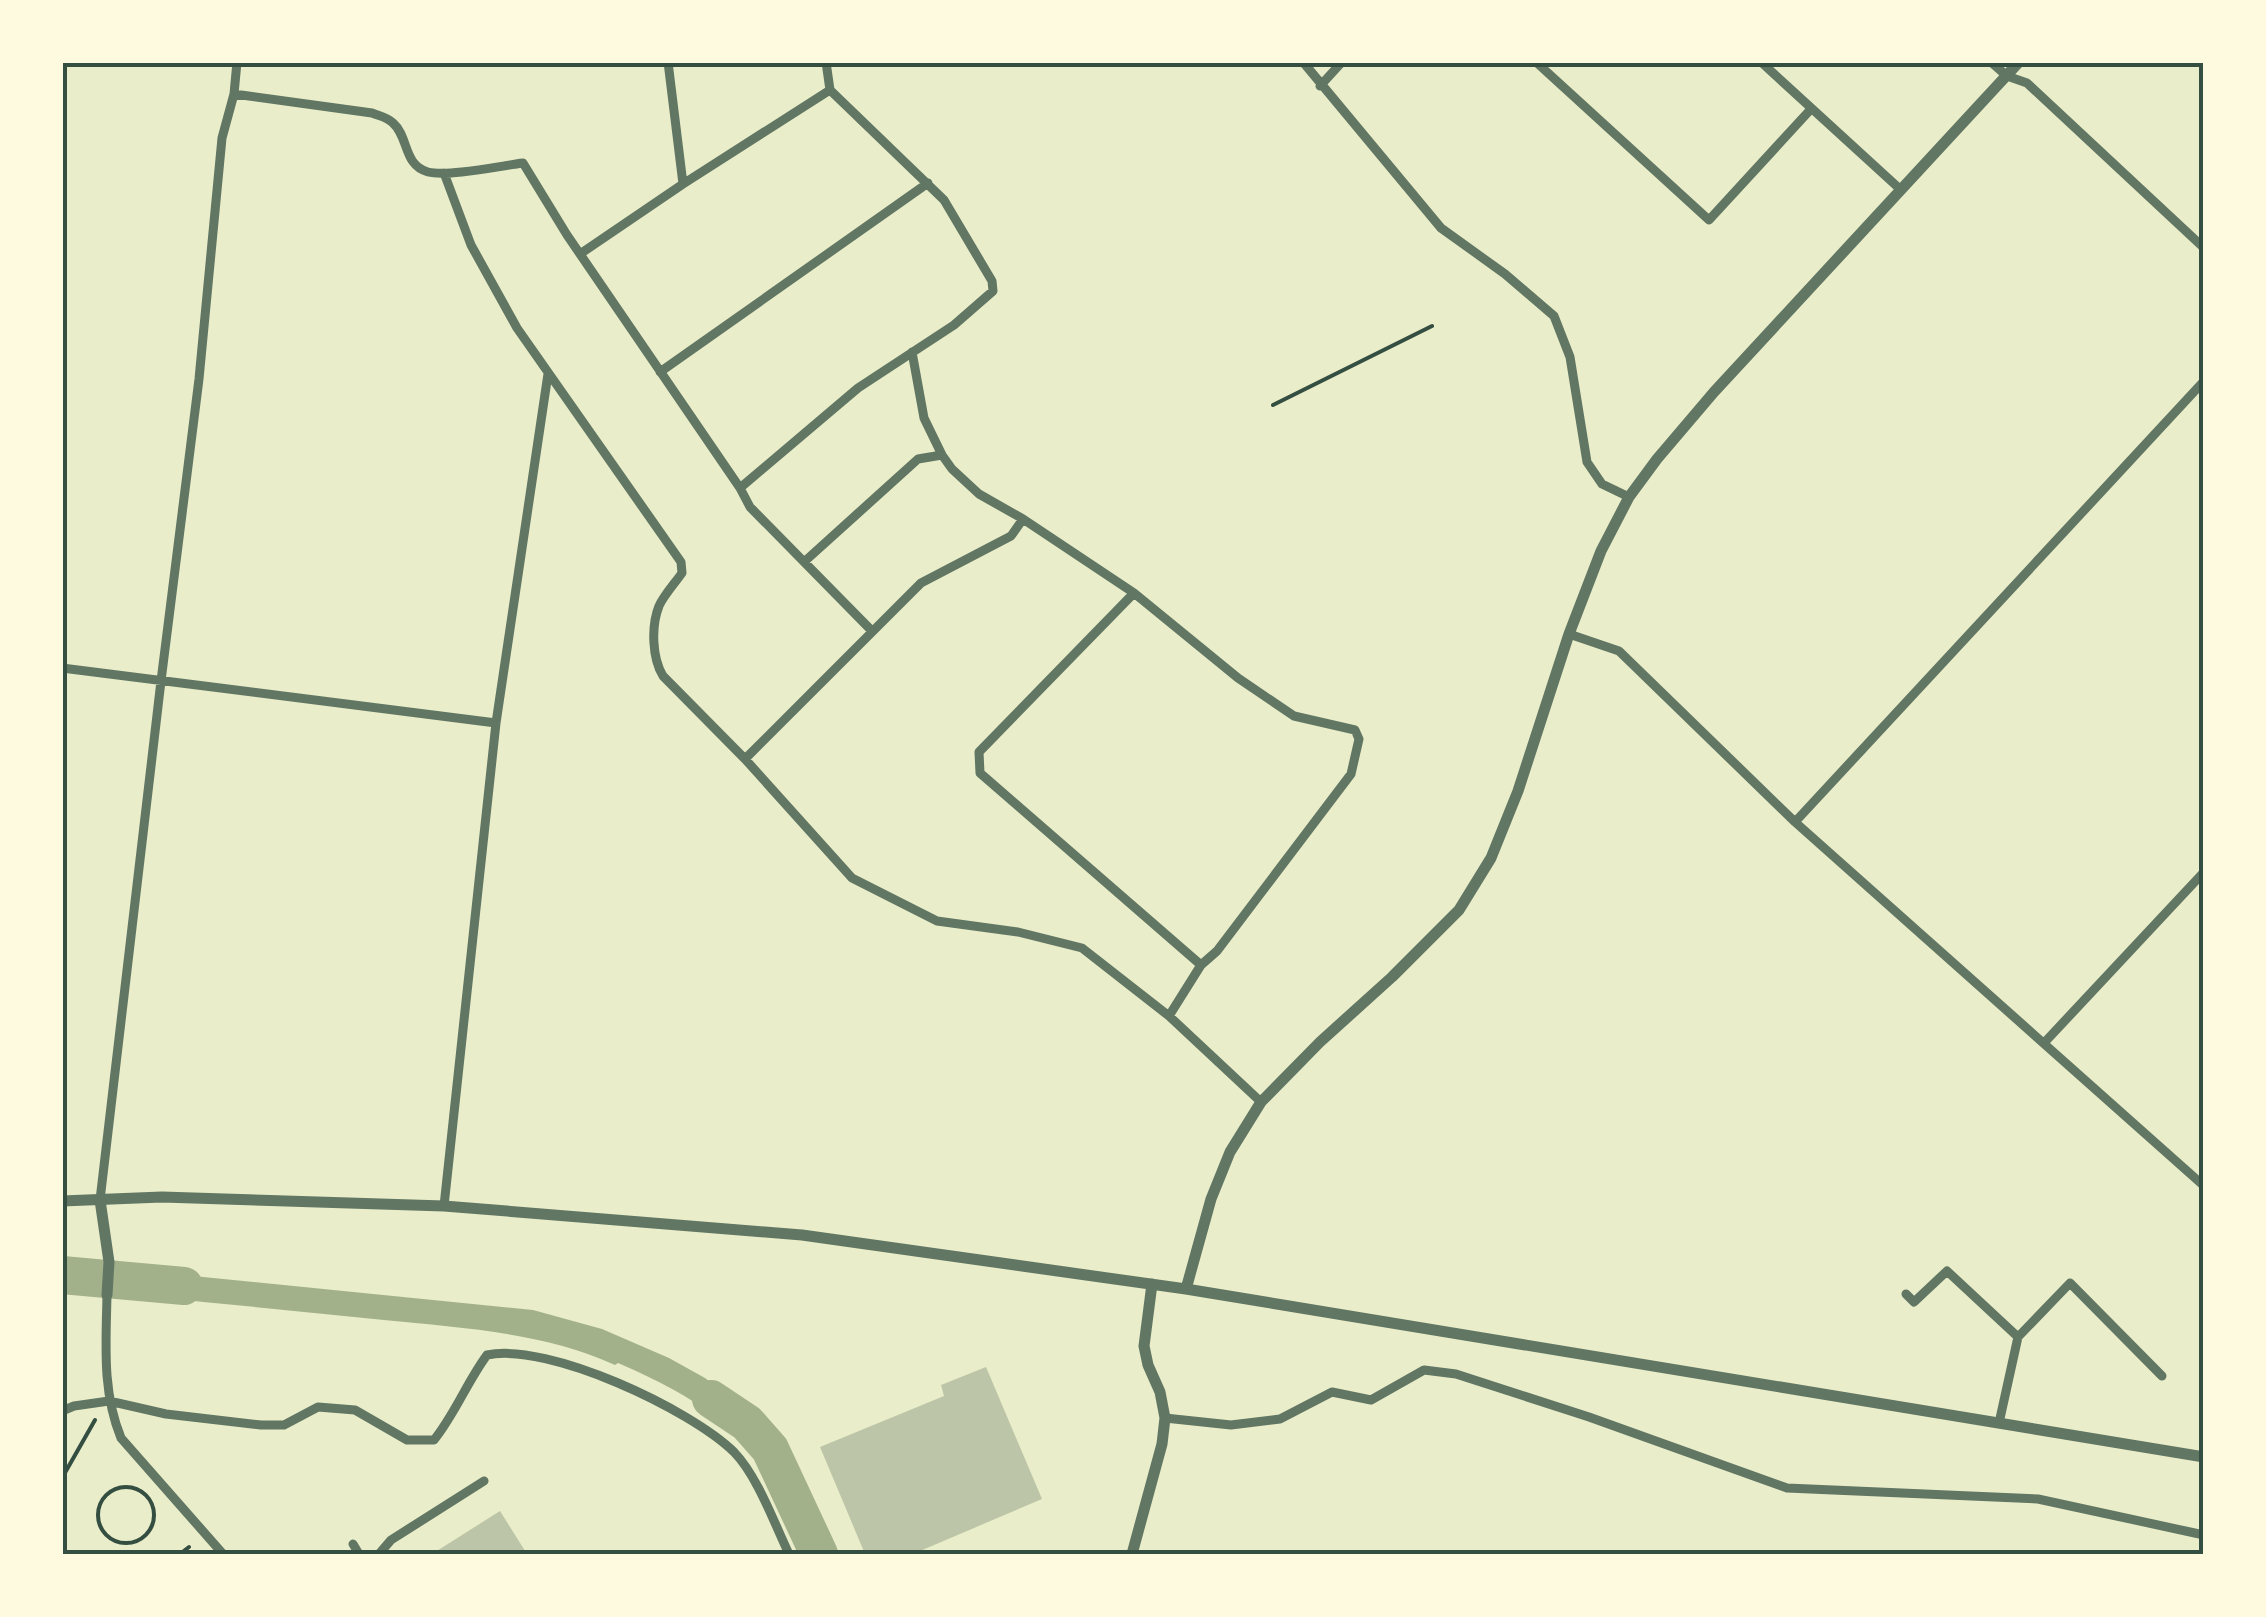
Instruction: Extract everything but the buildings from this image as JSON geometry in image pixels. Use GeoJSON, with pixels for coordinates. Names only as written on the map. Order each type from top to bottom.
{"type":"FeatureCollection","features":[{"type":"Feature","properties":{"kind":"street"},"geometry":{"type":"LineString","coordinates":[[68,62],[96,62]]}},
{"type":"Feature","properties":{"kind":"street"},"geometry":{"type":"LineString","coordinates":[[223,1554],[121,1438],[105,1374],[108,1262],[100,1200],[199,380],[222,138],[234,94],[237,62]]}},
{"type":"Feature","properties":{"kind":"street"},"geometry":{"type":"LineString","coordinates":[[668,62],[683,184]]}},
{"type":"Feature","properties":{"kind":"street"},"geometry":{"type":"LineString","coordinates":[[740,488],[858,388],[954,325],[993,292],[992,281],[944,200],[830,90],[826,62]]}},
{"type":"Feature","properties":{"kind":"street"},"geometry":{"type":"LineString","coordinates":[[1303,62],[1440,228],[1554,316],[1570,357],[1586,462],[1602,484],[1629,498]]}},
{"type":"Feature","properties":{"kind":"street"},"geometry":{"type":"LineString","coordinates":[[1320,86],[1342,62]]}},
{"type":"Feature","properties":{"kind":"street"},"geometry":{"type":"LineString","coordinates":[[1536,62],[1709,220],[1811,110]]}},
{"type":"Feature","properties":{"kind":"street"},"geometry":{"type":"LineString","coordinates":[[1761,62],[1900,190]]}},
{"type":"Feature","properties":{"kind":"street"},"geometry":{"type":"LineString","coordinates":[[1992,62],[2006,76],[2026,84],[2204,248]]}},
{"type":"Feature","properties":{"kind":"street"},"geometry":{"type":"LineString","coordinates":[[1186,1289],[1217,1183],[1230,1152],[1262,1102],[1459,910],[1491,858],[1518,791],[1569,634],[1601,551],[1629,498],[1714,392],[2019,62]]}},
{"type":"Feature","properties":{"kind":"street"},"geometry":{"type":"LineString","coordinates":[[580,254],[830,90]]}},
{"type":"Feature","properties":{"kind":"street"},"geometry":{"type":"LineString","coordinates":[[234,94],[386,118],[397,125],[415,164],[431,173],[522,163],[750,507],[872,631]]}},
{"type":"Feature","properties":{"kind":"street"},"geometry":{"type":"LineString","coordinates":[[444,172],[470,245],[517,328],[680,562],[682,573],[660,605],[654,645],[656,664],[663,676],[745,759],[852,878],[938,921],[1018,932],[1082,948],[1169,1016],[1262,1102]]}},
{"type":"Feature","properties":{"kind":"street"},"geometry":{"type":"LineString","coordinates":[[660,372],[928,182]]}},
{"type":"Feature","properties":{"kind":"street"},"geometry":{"type":"LineString","coordinates":[[912,352],[924,418],[942,456],[979,494],[1134,592],[1238,678],[1294,716],[1356,730],[1360,739],[1351,774],[1201,965],[1169,1016]]}},
{"type":"Feature","properties":{"kind":"street"},"geometry":{"type":"LineString","coordinates":[[444,1206],[496,723],[548,374]]}},
{"type":"Feature","properties":{"kind":"street"},"geometry":{"type":"LineString","coordinates":[[1795,822],[2204,380]]}},
{"type":"Feature","properties":{"kind":"street"},"geometry":{"type":"LineString","coordinates":[[804,562],[918,459],[942,456]]}},
{"type":"Feature","properties":{"kind":"street"},"geometry":{"type":"LineString","coordinates":[[745,759],[921,583],[1010,536],[1023,519]]}},
{"type":"Feature","properties":{"kind":"street"},"geometry":{"type":"LineString","coordinates":[[1134,592],[978,752],[980,773],[1201,965]]}},
{"type":"Feature","properties":{"kind":"street"},"geometry":{"type":"LineString","coordinates":[[1569,634],[1619,651],[1795,822],[2204,1186]]}},
{"type":"Feature","properties":{"kind":"street"},"geometry":{"type":"LineString","coordinates":[[62,668],[496,723]]}},
{"type":"Feature","properties":{"kind":"street"},"geometry":{"type":"LineString","coordinates":[[2044,1043],[2204,872]]}},
{"type":"Feature","properties":{"kind":"street"},"geometry":{"type":"LineString","coordinates":[[62,1201],[162,1197],[444,1206],[802,1235],[1186,1289],[2204,1457]]}},
{"type":"Feature","properties":{"kind":"street"},"geometry":{"type":"LineString","coordinates":[[1906,1294],[1914,1302],[1947,1271],[2018,1336]]}},
{"type":"Feature","properties":{"kind":"street"},"geometry":{"type":"LineString","coordinates":[[1132,1554],[1162,1444],[1165,1418],[1144,1346],[1152,1284]]}},
{"type":"Feature","properties":{"kind":"street"},"geometry":{"type":"LineString","coordinates":[[1999,1422],[2018,1336],[2070,1284],[2162,1376]]}},
{"type":"Feature","properties":{"kind":"street"},"geometry":{"type":"LineString","coordinates":[[62,1411],[109,1401],[166,1414],[284,1425],[318,1408],[355,1410],[407,1440],[434,1440],[487,1356],[505,1352],[570,1366],[624,1386],[701,1426],[736,1454],[759,1490],[788,1554]]}},
{"type":"Feature","properties":{"kind":"street"},"geometry":{"type":"LineString","coordinates":[[1165,1418],[1230,1425],[1280,1419],[1332,1392],[1371,1400],[1424,1370],[1456,1374],[1787,1488],[2038,1500],[2204,1535]]}},
{"type":"Feature","properties":{"kind":"street"},"geometry":{"type":"LineString","coordinates":[[383,1554],[391,1540],[484,1481]]}},
{"type":"Feature","properties":{"kind":"street"},"geometry":{"type":"LineString","coordinates":[[353,1544],[359,1554]]}},
{"type":"Feature","properties":{"kind":"path"},"geometry":{"type":"LineString","coordinates":[[1273,405],[1432,326]]}},
{"type":"Feature","properties":{"kind":"path"},"geometry":{"type":"LineString","coordinates":[[62,1478],[95,1420]]}},
{"type":"Feature","properties":{"kind":"path"},"geometry":{"type":"LineString","coordinates":[[122,1487],[145,1494],[154,1517],[148,1533],[125,1543],[108,1536],[98,1515],[102,1500],[122,1487]]}},
{"type":"Feature","properties":{"kind":"path"},"geometry":{"type":"LineString","coordinates":[[180,1554],[189,1547]]}},
{"type":"Feature","properties":{"kind":"shaded area"},"geometry":{"type":"Polygon","coordinates":[[[63,1263],[78,1264],[79,1290],[63,1289],[63,1263]]]}},
{"type":"Feature","properties":{"kind":"shaded area"},"geometry":{"type":"Polygon","coordinates":[[[133,1270],[533,1310],[602,1329],[669,1358],[705,1378],[763,1422],[741,1440],[699,1405],[668,1387],[618,1363],[531,1338],[156,1297],[155,1292],[133,1287],[133,1270]]]}},
{"type":"Feature","properties":{"kind":"shaded area"},"geometry":{"type":"Polygon","coordinates":[[[771,1432],[800,1475],[836,1554],[805,1554],[768,1474],[751,1451],[771,1432]]]}},
{"type":"Feature","properties":{"kind":"waterway"},"geometry":{"type":"LineString","coordinates":[[62,1275],[184,1286]]}},
{"type":"Feature","properties":{"kind":"waterway"},"geometry":{"type":"LineString","coordinates":[[711,1399],[747,1423],[770,1449],[819,1554]]}}]}
